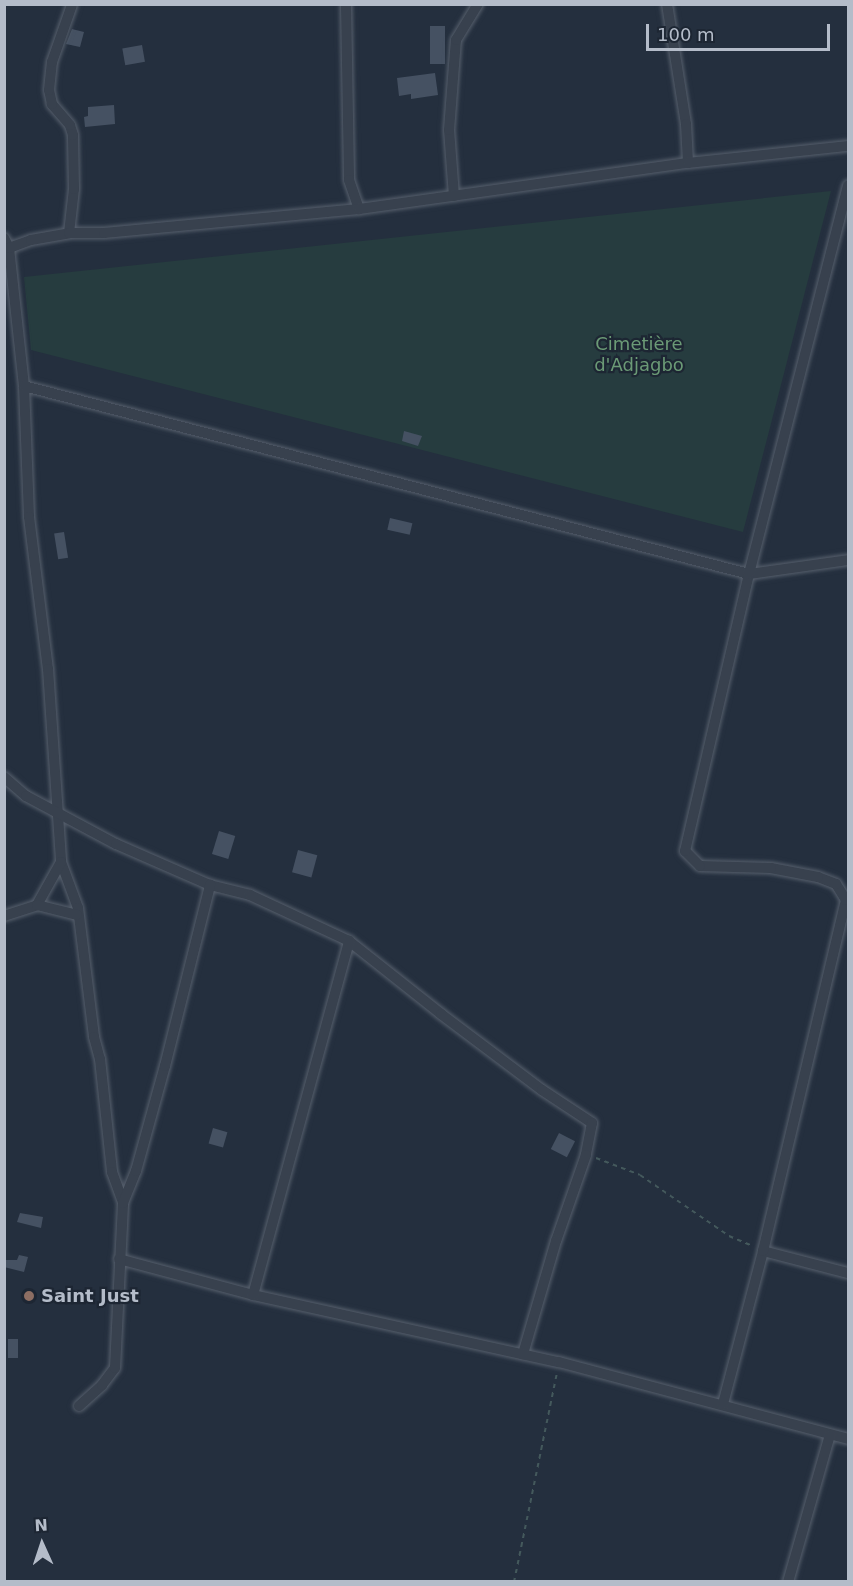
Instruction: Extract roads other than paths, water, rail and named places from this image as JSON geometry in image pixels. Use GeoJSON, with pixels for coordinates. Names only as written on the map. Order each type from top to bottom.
{"type":"FeatureCollection","features":[{"type":"Feature","properties":{"kind":"street"},"geometry":{"type":"LineString","coordinates":[[346,4],[349,180],[359,209]]}},
{"type":"Feature","properties":{"kind":"street"},"geometry":{"type":"LineString","coordinates":[[454,196],[449,130],[456,40],[478,4]]}},
{"type":"Feature","properties":{"kind":"street"},"geometry":{"type":"LineString","coordinates":[[667,4],[686,124],[688,163]]}},
{"type":"Feature","properties":{"kind":"street"},"geometry":{"type":"LineString","coordinates":[[69,233],[74,189],[73,135],[70,125],[52,104],[49,90],[52,62],[72,5]]}},
{"type":"Feature","properties":{"kind":"street"},"geometry":{"type":"LineString","coordinates":[[123,1203],[111,1172],[100,1059],[77,915],[78,908],[61,862],[60,812],[48,669],[29,517],[24,386],[7,243],[69,233],[104,233],[359,209],[688,163],[849,146]]}},
{"type":"Feature","properties":{"kind":"street"},"geometry":{"type":"LineString","coordinates":[[723,1404],[763,1251],[846,900],[836,884],[818,877],[771,868],[700,866],[685,851],[749,574],[849,185]]}},
{"type":"Feature","properties":{"kind":"street"},"geometry":{"type":"LineString","coordinates":[[24,386],[749,574],[849,560]]}},
{"type":"Feature","properties":{"kind":"street"},"geometry":{"type":"LineString","coordinates":[[4,777],[26,796],[60,812],[116,844],[210,885],[250,895],[349,941],[459,1028],[591,1123],[586,1155],[556,1241],[523,1354]]}},
{"type":"Feature","properties":{"kind":"street"},"geometry":{"type":"LineString","coordinates":[[37,905],[61,862]]}},
{"type":"Feature","properties":{"kind":"street"},"geometry":{"type":"LineString","coordinates":[[79,1406],[102,1385],[116,1368],[123,1203],[136,1171],[165,1066],[210,885]]}},
{"type":"Feature","properties":{"kind":"street"},"geometry":{"type":"LineString","coordinates":[[4,916],[37,905],[77,915]]}},
{"type":"Feature","properties":{"kind":"street"},"geometry":{"type":"LineString","coordinates":[[252,1295],[349,941]]}},
{"type":"Feature","properties":{"kind":"street"},"geometry":{"type":"LineString","coordinates":[[763,1251],[849,1272]]}},
{"type":"Feature","properties":{"kind":"street"},"geometry":{"type":"LineString","coordinates":[[119,1259],[252,1295],[559,1362],[849,1439]]}},
{"type":"Feature","properties":{"kind":"street"},"geometry":{"type":"LineString","coordinates":[[788,1581],[830,1435]]}},
{"type":"Feature","properties":{"kind":"place","name":"Saint Just"},"geometry":{"type":"Point","coordinates":[29,1296]}},
{"type":"Feature","properties":{"kind":"park label","name":"Cimetière d'Adjagbo"},"geometry":{"type":"Point","coordinates":[639,355]}}]}
